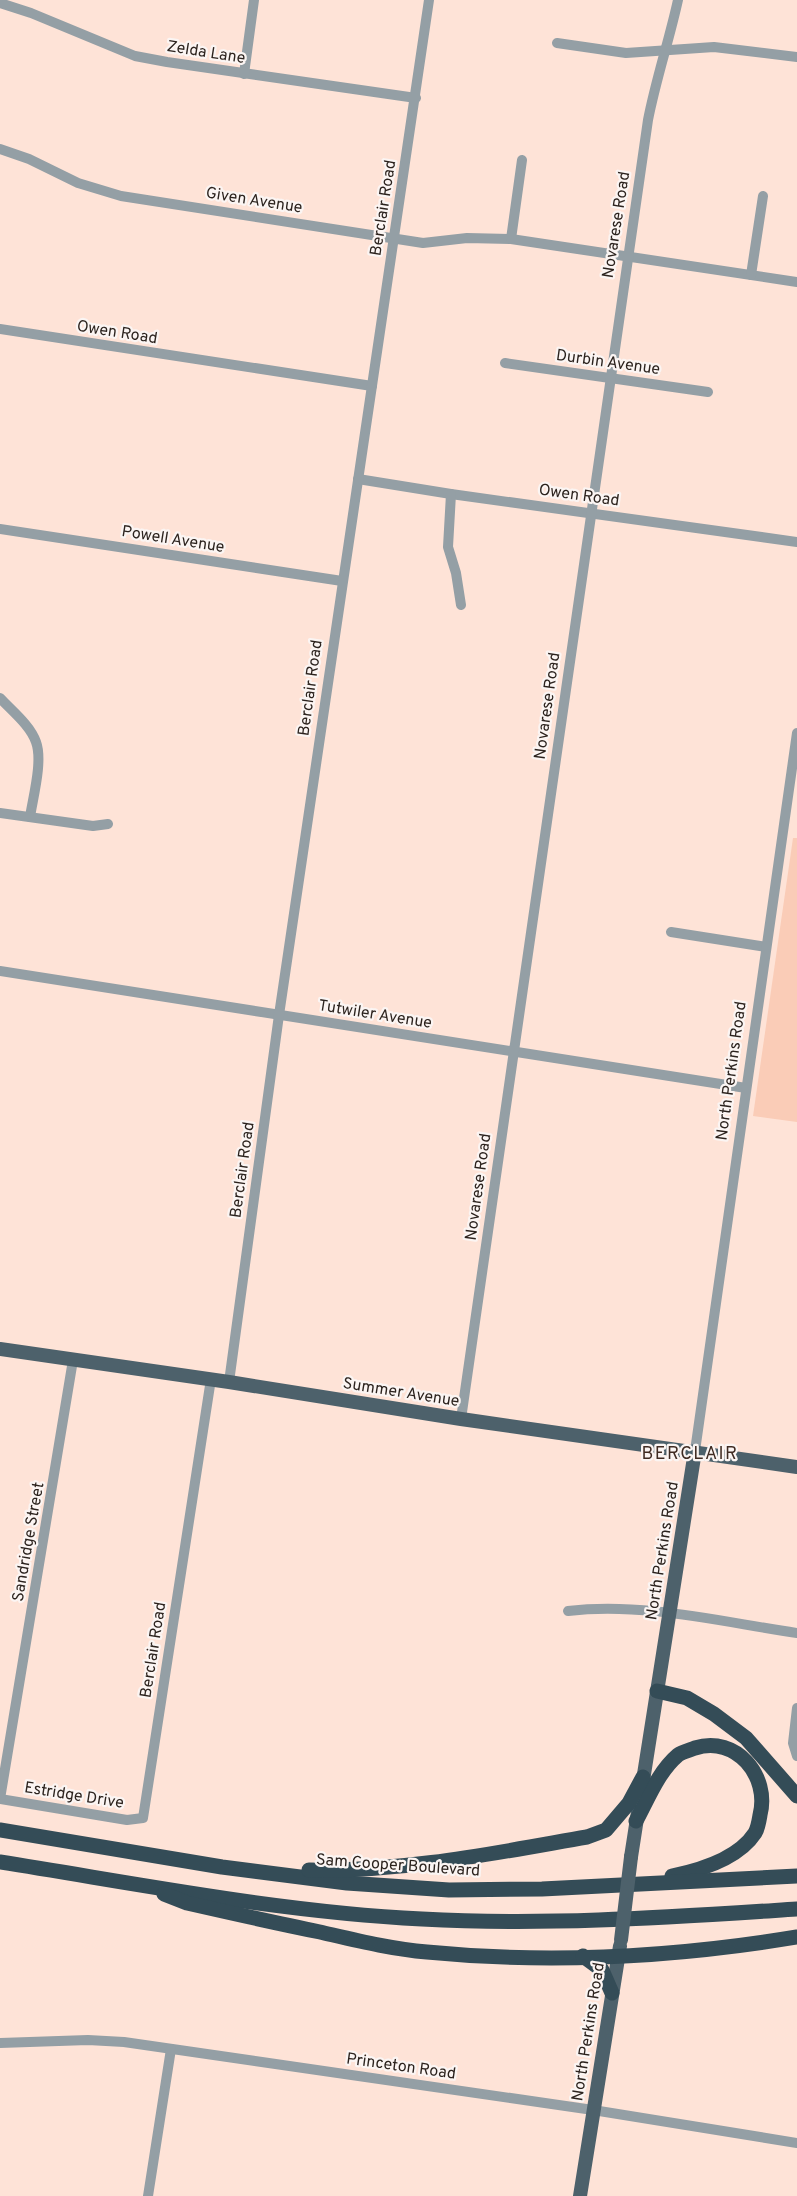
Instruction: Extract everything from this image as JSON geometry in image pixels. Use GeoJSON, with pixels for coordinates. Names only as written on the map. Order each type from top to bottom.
{"type":"FeatureCollection","features":[{"type":"Feature","properties":{"kind":"highway"},"geometry":{"type":"LineString","coordinates":[[657,1691],[687,1698],[714,1714],[746,1738],[797,1796]]}},
{"type":"Feature","properties":{"kind":"highway"},"geometry":{"type":"LineString","coordinates":[[614,1886],[683,1874],[720,1861],[742,1849],[757,1831],[762,1808],[759,1780],[746,1760],[728,1747],[702,1746],[679,1754],[658,1778],[636,1821]]}},
{"type":"Feature","properties":{"kind":"highway"},"geometry":{"type":"LineString","coordinates":[[236,1869],[348,1871],[407,1866],[587,1837],[606,1830],[629,1803],[643,1777]]}},
{"type":"Feature","properties":{"kind":"highway","name":"Sam Cooper Boulevard"},"geometry":{"type":"LineString","coordinates":[[0,1830],[236,1869],[347,1883],[449,1890],[614,1886],[797,1876]]}},
{"type":"Feature","properties":{"kind":"highway"},"geometry":{"type":"LineString","coordinates":[[0,1862],[327,1912],[422,1920],[516,1922],[603,1920],[797,1909]]}},
{"type":"Feature","properties":{"kind":"highway"},"geometry":{"type":"LineString","coordinates":[[139,1884],[187,1904],[424,1952],[492,1957],[583,1956],[617,1961],[737,1947],[797,1937]]}},
{"type":"Feature","properties":{"kind":"highway"},"geometry":{"type":"LineString","coordinates":[[583,1956],[597,1965],[606,1977],[612,1994]]}},
{"type":"Feature","properties":{"kind":"main road","name":"Summer Avenue"},"geometry":{"type":"LineString","coordinates":[[0,1349],[797,1467]]}},
{"type":"Feature","properties":{"kind":"main road","name":"North Perkins Road"},"geometry":{"type":"LineString","coordinates":[[580,2196],[621,1941],[636,1821],[695,1451]]}},
{"type":"Feature","properties":{"kind":"street"},"geometry":{"type":"LineString","coordinates":[[244,74],[254,0]]}},
{"type":"Feature","properties":{"kind":"street","name":"Berclair Road"},"geometry":{"type":"LineString","coordinates":[[230,1382],[279,1015],[429,0]]}},
{"type":"Feature","properties":{"kind":"street","name":"Novarese Road"},"geometry":{"type":"LineString","coordinates":[[461,1419],[590,513],[650,111],[658,71],[678,0]]}},
{"type":"Feature","properties":{"kind":"street","name":"Zelda Lane"},"geometry":{"type":"LineString","coordinates":[[0,3],[31,13],[135,56],[416,98]]}},
{"type":"Feature","properties":{"kind":"street"},"geometry":{"type":"LineString","coordinates":[[557,44],[626,53],[714,47],[797,57]]}},
{"type":"Feature","properties":{"kind":"street","name":"Given Avenue"},"geometry":{"type":"LineString","coordinates":[[0,149],[29,159],[78,183],[121,196],[423,243],[467,238],[511,239],[797,282]]}},
{"type":"Feature","properties":{"kind":"street"},"geometry":{"type":"LineString","coordinates":[[511,239],[522,160]]}},
{"type":"Feature","properties":{"kind":"street"},"geometry":{"type":"LineString","coordinates":[[751,275],[763,196]]}},
{"type":"Feature","properties":{"kind":"street","name":"Owen Road"},"geometry":{"type":"LineString","coordinates":[[0,329],[372,386]]}},
{"type":"Feature","properties":{"kind":"street","name":"Durbin Avenue"},"geometry":{"type":"LineString","coordinates":[[505,363],[708,392]]}},
{"type":"Feature","properties":{"kind":"street","name":"Owen Road"},"geometry":{"type":"LineString","coordinates":[[358,479],[797,542]]}},
{"type":"Feature","properties":{"kind":"street"},"geometry":{"type":"LineString","coordinates":[[451,494],[448,547],[456,573],[461,605]]}},
{"type":"Feature","properties":{"kind":"street","name":"Powell Avenue"},"geometry":{"type":"LineString","coordinates":[[0,529],[342,581]]}},
{"type":"Feature","properties":{"kind":"street"},"geometry":{"type":"LineString","coordinates":[[0,698],[29,730],[37,743],[38,759],[30,817]]}},
{"type":"Feature","properties":{"kind":"street","name":"North Perkins Road"},"geometry":{"type":"LineString","coordinates":[[695,1451],[797,733]]}},
{"type":"Feature","properties":{"kind":"street"},"geometry":{"type":"LineString","coordinates":[[0,813],[93,826],[108,824]]}},
{"type":"Feature","properties":{"kind":"street"},"geometry":{"type":"LineString","coordinates":[[671,932],[766,946]]}},
{"type":"Feature","properties":{"kind":"street","name":"Tutwiler Avenue"},"geometry":{"type":"LineString","coordinates":[[0,971],[746,1088]]}},
{"type":"Feature","properties":{"kind":"street","name":"Sandridge Street"},"geometry":{"type":"LineString","coordinates":[[0,1799],[73,1360]]}},
{"type":"Feature","properties":{"kind":"street","name":"Berclair Road"},"geometry":{"type":"LineString","coordinates":[[143,1818],[211,1379]]}},
{"type":"Feature","properties":{"kind":"street"},"geometry":{"type":"LineString","coordinates":[[568,1611],[593,1608],[670,1614],[797,1633]]}},
{"type":"Feature","properties":{"kind":"street"},"geometry":{"type":"LineString","coordinates":[[797,1708],[793,1743],[797,1756]]}},
{"type":"Feature","properties":{"kind":"street","name":"Estridge Drive"},"geometry":{"type":"LineString","coordinates":[[0,1799],[127,1820],[143,1818]]}},
{"type":"Feature","properties":{"kind":"street","name":"Princeton Road"},"geometry":{"type":"LineString","coordinates":[[0,2043],[105,2040],[593,2110],[797,2143]]}},
{"type":"Feature","properties":{"kind":"street"},"geometry":{"type":"LineString","coordinates":[[148,2196],[171,2049]]}},
{"type":"Feature","properties":{"kind":"shaded area"},"geometry":{"type":"Polygon","coordinates":[[[793,838],[797,838],[797,1122],[753,1116],[793,838]]]}},
{"type":"Feature","properties":{"kind":"district","name":"BERCLAIR"},"geometry":{"type":"Point","coordinates":[690,1454]}}]}
